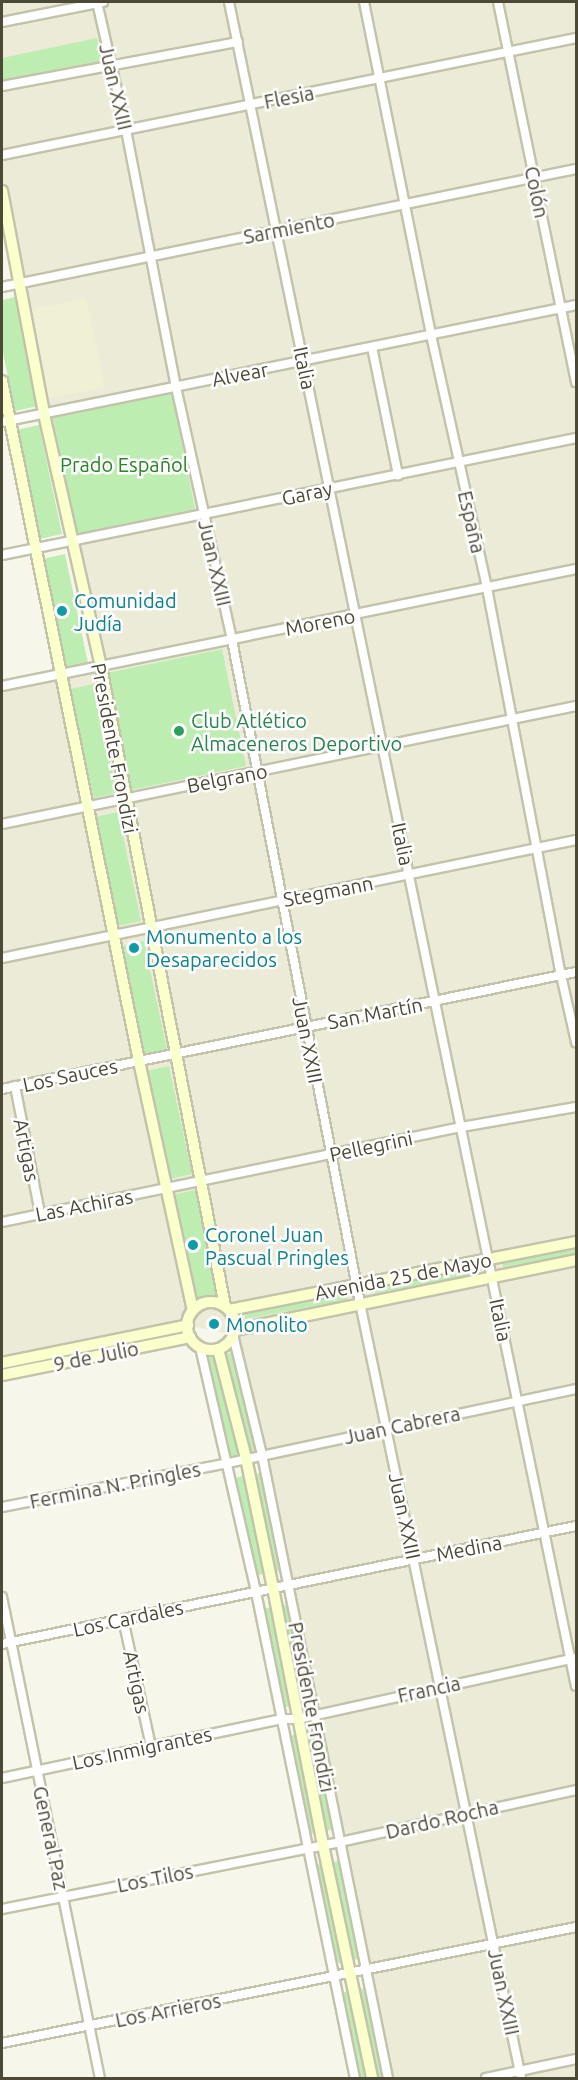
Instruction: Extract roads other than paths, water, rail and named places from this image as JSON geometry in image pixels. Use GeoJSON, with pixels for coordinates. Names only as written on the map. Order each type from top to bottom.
{"type":"FeatureCollection","features":[{"type":"Feature","properties":{"kind":"main road","name":"Presidente Frondizi"},"geometry":{"type":"LineString","coordinates":[[2,191],[44,414],[101,667],[124,799],[174,1054],[227,1308]]}},
{"type":"Feature","properties":{"kind":"main road","name":"Presidente Frondizi"},"geometry":{"type":"LineString","coordinates":[[2,381],[5,422],[36,548],[63,673],[139,1061],[193,1310]]}},
{"type":"Feature","properties":{"kind":"main road","name":"Avenida 25 de Mayo"},"geometry":{"type":"LineString","coordinates":[[227,1308],[576,1242]]}},
{"type":"Feature","properties":{"kind":"main road","name":"Avenida 25 de Mayo"},"geometry":{"type":"LineString","coordinates":[[234,1333],[360,1304],[576,1260]]}},
{"type":"Feature","properties":{"kind":"main road"},"geometry":{"type":"LineString","coordinates":[[212,1302],[227,1308],[233,1316],[234,1333],[227,1344],[218,1348],[200,1347],[190,1337],[188,1325],[193,1310],[212,1302]]}},
{"type":"Feature","properties":{"kind":"main road","name":"9 de Julio"},"geometry":{"type":"LineString","coordinates":[[2,1363],[188,1325]]}},
{"type":"Feature","properties":{"kind":"main road","name":"9 de Julio"},"geometry":{"type":"LineString","coordinates":[[2,1375],[190,1337]]}},
{"type":"Feature","properties":{"kind":"main road","name":"Presidente Frondizi"},"geometry":{"type":"LineString","coordinates":[[218,1348],[246,1458],[372,2079]]}},
{"type":"Feature","properties":{"kind":"main road"},"geometry":{"type":"LineString","coordinates":[[70,1349],[73,1361]]}},
{"type":"Feature","properties":{"kind":"street"},"geometry":{"type":"LineString","coordinates":[[2,22],[99,2]]}},
{"type":"Feature","properties":{"kind":"street","name":"Juan XXIII"},"geometry":{"type":"LineString","coordinates":[[99,2],[152,256],[176,387],[232,640],[360,1304],[521,2075]]}},
{"type":"Feature","properties":{"kind":"street","name":"Italia"},"geometry":{"type":"LineString","coordinates":[[229,2],[545,1533],[574,1659],[576,1686]]}},
{"type":"Feature","properties":{"kind":"street","name":"España"},"geometry":{"type":"LineString","coordinates":[[364,2],[431,335],[487,588],[536,849],[576,1042]]}},
{"type":"Feature","properties":{"kind":"street","name":"Colón"},"geometry":{"type":"LineString","coordinates":[[498,2],[576,382]]}},
{"type":"Feature","properties":{"kind":"street","name":"Flesia"},"geometry":{"type":"LineString","coordinates":[[2,155],[576,38]]}},
{"type":"Feature","properties":{"kind":"street"},"geometry":{"type":"LineString","coordinates":[[2,86],[238,42]]}},
{"type":"Feature","properties":{"kind":"street","name":"Sarmiento"},"geometry":{"type":"LineString","coordinates":[[2,287],[576,169]]}},
{"type":"Feature","properties":{"kind":"street","name":"Alvear"},"geometry":{"type":"LineString","coordinates":[[5,422],[576,304]]}},
{"type":"Feature","properties":{"kind":"street"},"geometry":{"type":"LineString","coordinates":[[372,347],[398,475]]}},
{"type":"Feature","properties":{"kind":"street","name":"Garay"},"geometry":{"type":"LineString","coordinates":[[2,555],[576,438]]}},
{"type":"Feature","properties":{"kind":"street","name":"Moreno"},"geometry":{"type":"LineString","coordinates":[[2,686],[576,569]]}},
{"type":"Feature","properties":{"kind":"street","name":"Belgrano"},"geometry":{"type":"LineString","coordinates":[[2,824],[576,706]]}},
{"type":"Feature","properties":{"kind":"street","name":"Stegmann"},"geometry":{"type":"LineString","coordinates":[[2,958],[576,840]]}},
{"type":"Feature","properties":{"kind":"street","name":"San Martín"},"geometry":{"type":"LineString","coordinates":[[139,1061],[576,972]]}},
{"type":"Feature","properties":{"kind":"street","name":"Los Sauces"},"geometry":{"type":"LineString","coordinates":[[2,1089],[139,1061]]}},
{"type":"Feature","properties":{"kind":"street","name":"Artigas"},"geometry":{"type":"LineString","coordinates":[[15,1086],[40,1213]]}},
{"type":"Feature","properties":{"kind":"street","name":"Pellegrini"},"geometry":{"type":"LineString","coordinates":[[166,1188],[461,1127],[576,1107]]}},
{"type":"Feature","properties":{"kind":"street","name":"Las Achiras"},"geometry":{"type":"LineString","coordinates":[[2,1221],[166,1188]]}},
{"type":"Feature","properties":{"kind":"street","name":"Presidente Frondizi"},"geometry":{"type":"LineString","coordinates":[[234,1333],[262,1455],[388,2079]]}},
{"type":"Feature","properties":{"kind":"street","name":"Presidente Frondizi"},"geometry":{"type":"LineString","coordinates":[[200,1347],[228,1463],[355,2079]]}},
{"type":"Feature","properties":{"kind":"street","name":"Juan Cabrera"},"geometry":{"type":"LineString","coordinates":[[228,1463],[576,1389]]}},
{"type":"Feature","properties":{"kind":"street","name":"Fermina N. Pringles"},"geometry":{"type":"LineString","coordinates":[[2,1507],[228,1463]]}},
{"type":"Feature","properties":{"kind":"street","name":"Medina"},"geometry":{"type":"LineString","coordinates":[[255,1592],[576,1526]]}},
{"type":"Feature","properties":{"kind":"street","name":"Los Cardales"},"geometry":{"type":"LineString","coordinates":[[2,1644],[255,1592]]}},
{"type":"Feature","properties":{"kind":"street","name":"General Paz"},"geometry":{"type":"LineString","coordinates":[[2,1597],[100,2079]]}},
{"type":"Feature","properties":{"kind":"street","name":"Artigas"},"geometry":{"type":"LineString","coordinates":[[123,1619],[151,1746]]}},
{"type":"Feature","properties":{"kind":"street","name":"Francia"},"geometry":{"type":"LineString","coordinates":[[282,1719],[298,1719],[440,1686],[574,1659]]}},
{"type":"Feature","properties":{"kind":"street","name":"Los Inmigrantes"},"geometry":{"type":"LineString","coordinates":[[2,1778],[282,1719]]}},
{"type":"Feature","properties":{"kind":"street","name":"Dardo Rocha"},"geometry":{"type":"LineString","coordinates":[[308,1848],[576,1790]]}},
{"type":"Feature","properties":{"kind":"street","name":"Los Tilos"},"geometry":{"type":"LineString","coordinates":[[2,1909],[308,1848]]}},
{"type":"Feature","properties":{"kind":"street","name":"Los Arrieros"},"geometry":{"type":"LineString","coordinates":[[2,2043],[576,1927]]}},
{"type":"Feature","properties":{"kind":"street"},"geometry":{"type":"LineString","coordinates":[[486,2079],[521,2075],[576,2060]]}},
{"type":"Feature","properties":{"kind":"place","name":"Comunidad Judía"},"geometry":{"type":"Point","coordinates":[62,611]}},
{"type":"Feature","properties":{"kind":"place","name":"Club Atlético Almaceneros Deportivo"},"geometry":{"type":"Point","coordinates":[179,731]}},
{"type":"Feature","properties":{"kind":"place","name":"Monumento a los Desaparecidos"},"geometry":{"type":"Point","coordinates":[134,948]}},
{"type":"Feature","properties":{"kind":"place","name":"Coronel Juan Pascual Pringles"},"geometry":{"type":"Point","coordinates":[193,1245]}},
{"type":"Feature","properties":{"kind":"place","name":"Monolito"},"geometry":{"type":"Point","coordinates":[214,1324]}},
{"type":"Feature","properties":{"kind":"park label","name":"Prado Español"},"geometry":{"type":"Point","coordinates":[124,464]}}]}
